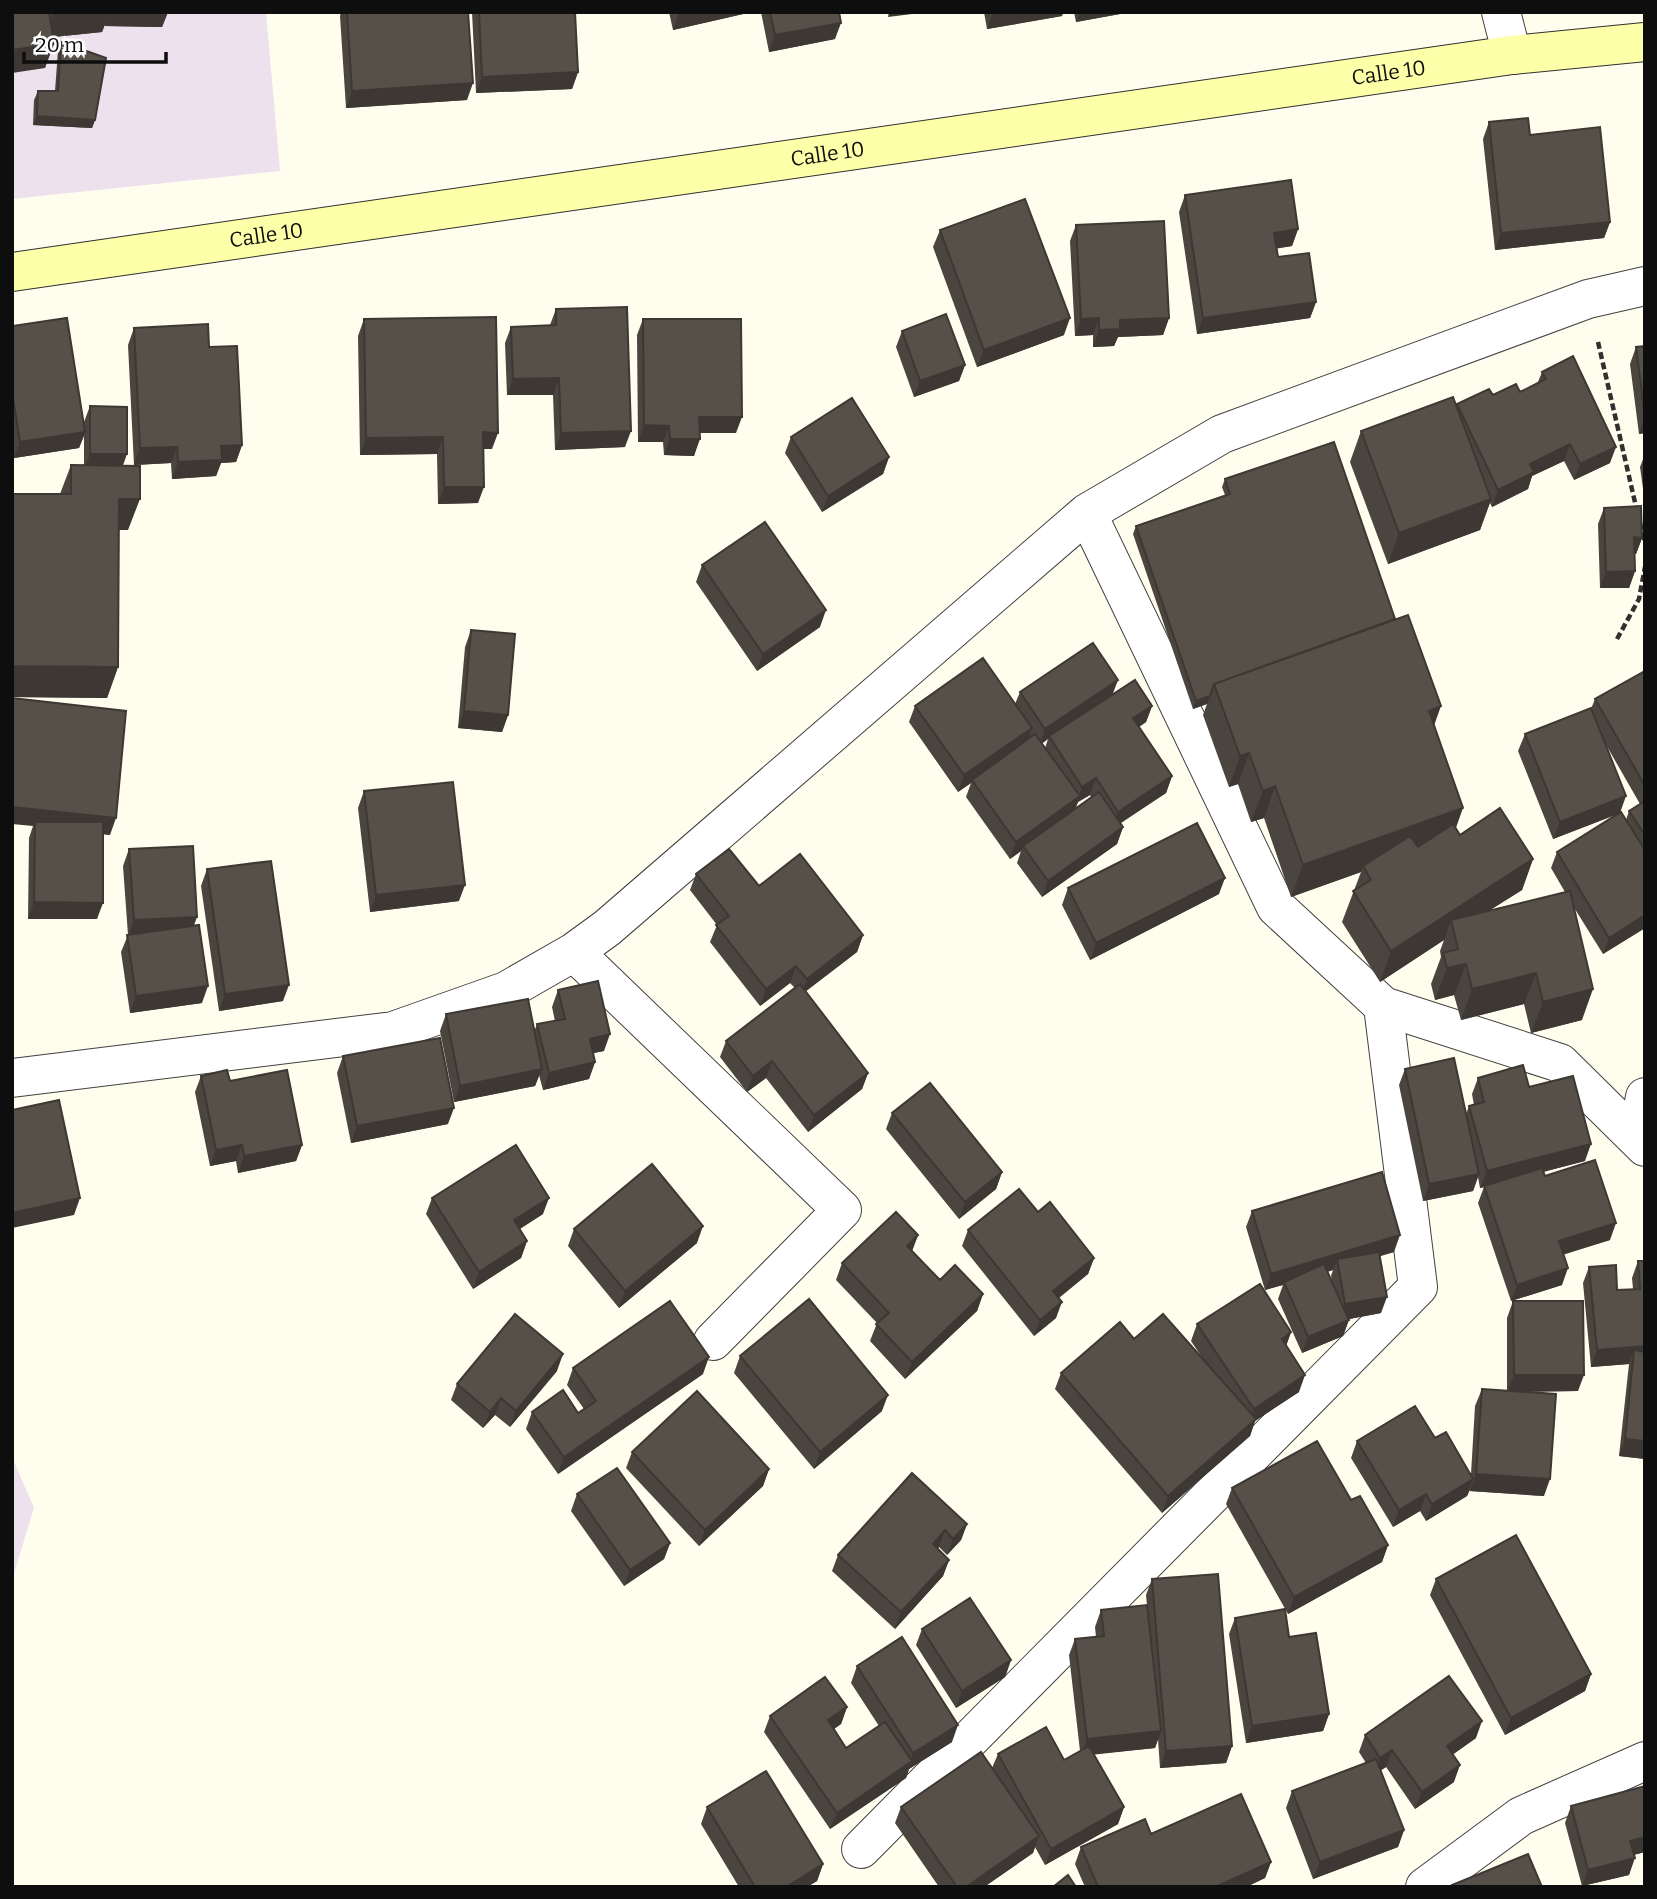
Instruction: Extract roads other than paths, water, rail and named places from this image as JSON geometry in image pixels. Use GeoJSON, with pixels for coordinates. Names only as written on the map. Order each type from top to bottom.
{"type":"FeatureCollection","features":[{"type":"Feature","properties":{"kind":"main road","name":"Calle 10"},"geometry":{"type":"LineString","coordinates":[[12,272],[1512,55],[1645,43]]}},
{"type":"Feature","properties":{"kind":"street"},"geometry":{"type":"LineString","coordinates":[[1501,12],[1512,55]]}},
{"type":"Feature","properties":{"kind":"street"},"geometry":{"type":"LineString","coordinates":[[12,1078],[393,1031],[506,991],[574,952],[607,928],[1087,513],[1223,434],[1588,299],[1645,286]]}},
{"type":"Feature","properties":{"kind":"street"},"geometry":{"type":"LineString","coordinates":[[1087,513],[1276,906],[1383,1006],[1560,1063],[1641,1143]]}},
{"type":"Feature","properties":{"kind":"street"},"geometry":{"type":"LineString","coordinates":[[574,952],[842,1210],[713,1341]]}},
{"type":"Feature","properties":{"kind":"street"},"geometry":{"type":"LineString","coordinates":[[861,1849],[1418,1287],[1383,1006]]}},
{"type":"Feature","properties":{"kind":"street"},"geometry":{"type":"LineString","coordinates":[[1641,1143],[1645,1097]]}},
{"type":"Feature","properties":{"kind":"street"},"geometry":{"type":"LineString","coordinates":[[1425,1887],[1521,1816],[1645,1761]]}}]}
